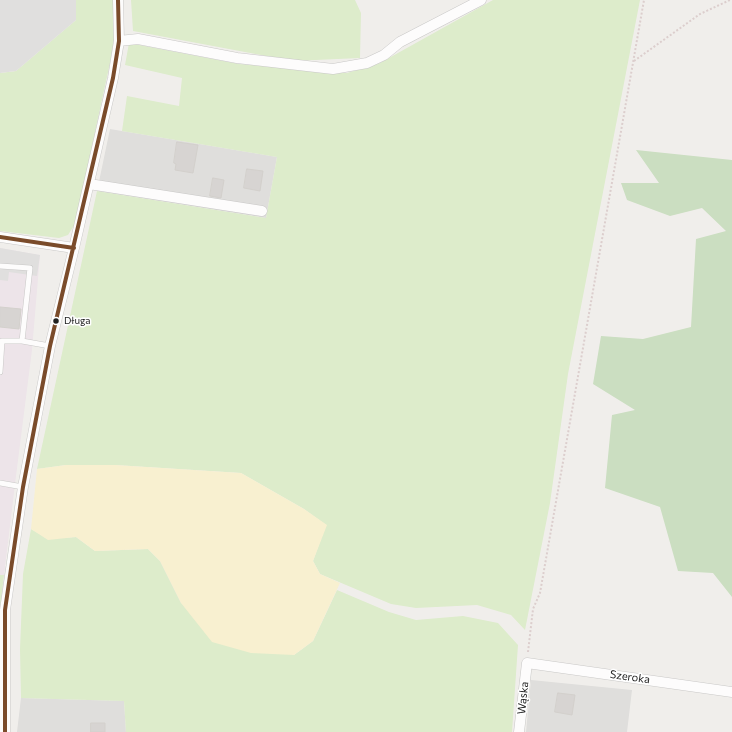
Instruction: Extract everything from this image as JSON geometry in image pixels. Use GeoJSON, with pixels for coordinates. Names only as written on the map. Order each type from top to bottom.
{"type":"FeatureCollection","features":[{"type":"Feature","properties":{"kind":"street"},"geometry":{"type":"LineString","coordinates":[[5,732],[5,610],[23,486],[50,346],[89,184],[119,41],[118,0]]}},
{"type":"Feature","properties":{"kind":"street"},"geometry":{"type":"LineString","coordinates":[[119,41],[138,39],[237,58],[333,69],[367,63],[384,54],[400,42],[481,0]]}},
{"type":"Feature","properties":{"kind":"street"},"geometry":{"type":"LineString","coordinates":[[89,184],[262,211]]}},
{"type":"Feature","properties":{"kind":"street"},"geometry":{"type":"LineString","coordinates":[[0,237],[74,248]]}},
{"type":"Feature","properties":{"kind":"street","name":"Szeroka"},"geometry":{"type":"LineString","coordinates":[[527,663],[732,692]]}},
{"type":"Feature","properties":{"kind":"street","name":"Wąska"},"geometry":{"type":"LineString","coordinates":[[519,732],[527,663]]}},
{"type":"Feature","properties":{"kind":"lane"},"geometry":{"type":"LineString","coordinates":[[0,266],[30,268],[22,341]]}},
{"type":"Feature","properties":{"kind":"lane"},"geometry":{"type":"LineString","coordinates":[[0,372],[2,341],[22,341],[50,346]]}},
{"type":"Feature","properties":{"kind":"lane"},"geometry":{"type":"LineString","coordinates":[[0,483],[23,486]]}},
{"type":"Feature","properties":{"kind":"path"},"geometry":{"type":"LineString","coordinates":[[527,663],[533,609],[540,593],[644,0]]}},
{"type":"Feature","properties":{"kind":"path"},"geometry":{"type":"LineString","coordinates":[[633,62],[700,14],[730,0]]}},
{"type":"Feature","properties":{"kind":"shaded area"},"geometry":{"type":"Polygon","coordinates":[[[0,0],[76,0],[76,20],[16,71],[0,73],[0,0]]]}},
{"type":"Feature","properties":{"kind":"shaded area"},"geometry":{"type":"Polygon","coordinates":[[[110,129],[277,157],[266,218],[97,191],[110,129]]]}},
{"type":"Feature","properties":{"kind":"shaded area"},"geometry":{"type":"Polygon","coordinates":[[[0,248],[40,255],[32,350],[4,575],[0,575],[0,248]]]}},
{"type":"Feature","properties":{"kind":"shaded area"},"geometry":{"type":"Polygon","coordinates":[[[0,248],[40,255],[37,276],[9,272],[8,281],[0,280],[0,248]]]}},
{"type":"Feature","properties":{"kind":"shaded area"},"geometry":{"type":"Polygon","coordinates":[[[531,680],[632,690],[627,732],[526,732],[531,680]]]}},
{"type":"Feature","properties":{"kind":"shaded area"},"geometry":{"type":"Polygon","coordinates":[[[21,698],[124,701],[126,732],[17,732],[21,698]]]}},
{"type":"Feature","properties":{"kind":"green space"},"geometry":{"type":"Polygon","coordinates":[[[76,0],[113,0],[115,33],[110,63],[75,224],[68,235],[59,238],[0,231],[0,73],[16,71],[76,20],[76,0]]]}},
{"type":"Feature","properties":{"kind":"green space"},"geometry":{"type":"Polygon","coordinates":[[[131,0],[355,0],[361,13],[360,58],[293,61],[133,31],[131,0]]]}},
{"type":"Feature","properties":{"kind":"green space"},"geometry":{"type":"Polygon","coordinates":[[[493,0],[640,0],[568,374],[550,503],[525,630],[511,615],[477,605],[416,608],[391,604],[320,574],[313,561],[326,525],[304,509],[241,473],[115,465],[66,465],[37,469],[97,191],[266,218],[277,157],[122,131],[127,96],[179,106],[182,78],[125,65],[129,43],[239,64],[347,73],[380,63],[493,0]]]}},
{"type":"Feature","properties":{"kind":"green space"},"geometry":{"type":"Polygon","coordinates":[[[636,150],[732,160],[732,597],[713,573],[678,571],[660,507],[605,488],[612,415],[635,410],[593,384],[601,336],[643,339],[691,327],[696,239],[726,231],[702,208],[670,216],[627,200],[621,183],[659,183],[636,150]]]}},
{"type":"Feature","properties":{"kind":"green space"},"geometry":{"type":"Polygon","coordinates":[[[31,529],[48,539],[76,537],[95,551],[148,549],[160,561],[181,603],[294,655],[313,641],[337,590],[389,612],[416,620],[463,616],[498,623],[518,645],[512,732],[126,732],[124,701],[21,698],[20,649],[23,574],[31,529]]]}},
{"type":"Feature","properties":{"kind":"green space"},"geometry":{"type":"Polygon","coordinates":[[[0,575],[4,575],[0,610],[0,575]]]}},
{"type":"Feature","properties":{"kind":"sand"},"geometry":{"type":"Polygon","coordinates":[[[66,465],[115,465],[241,473],[304,509],[327,525],[313,561],[320,574],[340,583],[313,641],[294,655],[251,653],[212,642],[181,603],[160,561],[148,549],[95,551],[76,537],[48,540],[31,529],[37,469],[66,465]]]}},
{"type":"Feature","properties":{"kind":"building"},"geometry":{"type":"Polygon","coordinates":[[[177,142],[198,145],[193,173],[175,170],[176,164],[174,163],[177,142]]]}},
{"type":"Feature","properties":{"kind":"building"},"geometry":{"type":"Polygon","coordinates":[[[247,169],[263,171],[260,191],[244,188],[247,169]]]}},
{"type":"Feature","properties":{"kind":"building"},"geometry":{"type":"Polygon","coordinates":[[[213,178],[224,180],[221,198],[210,196],[213,178]]]}},
{"type":"Feature","properties":{"kind":"building"},"geometry":{"type":"Polygon","coordinates":[[[0,307],[21,309],[19,329],[0,327],[0,307]]]}},
{"type":"Feature","properties":{"kind":"building"},"geometry":{"type":"Polygon","coordinates":[[[558,693],[575,695],[572,715],[555,712],[558,693]]]}},
{"type":"Feature","properties":{"kind":"building"},"geometry":{"type":"Polygon","coordinates":[[[91,723],[105,723],[105,732],[91,732],[91,723]]]}},
{"type":"Feature","properties":{"kind":"transit line"},"geometry":{"type":"LineString","coordinates":[[5,732],[5,610],[23,487],[50,346],[113,78],[119,41],[118,0]]}},
{"type":"Feature","properties":{"kind":"transit line"},"geometry":{"type":"LineString","coordinates":[[0,237],[74,248]]}},
{"type":"Feature","properties":{"kind":"place","name":"Długa"},"geometry":{"type":"Point","coordinates":[56,321]}}]}
